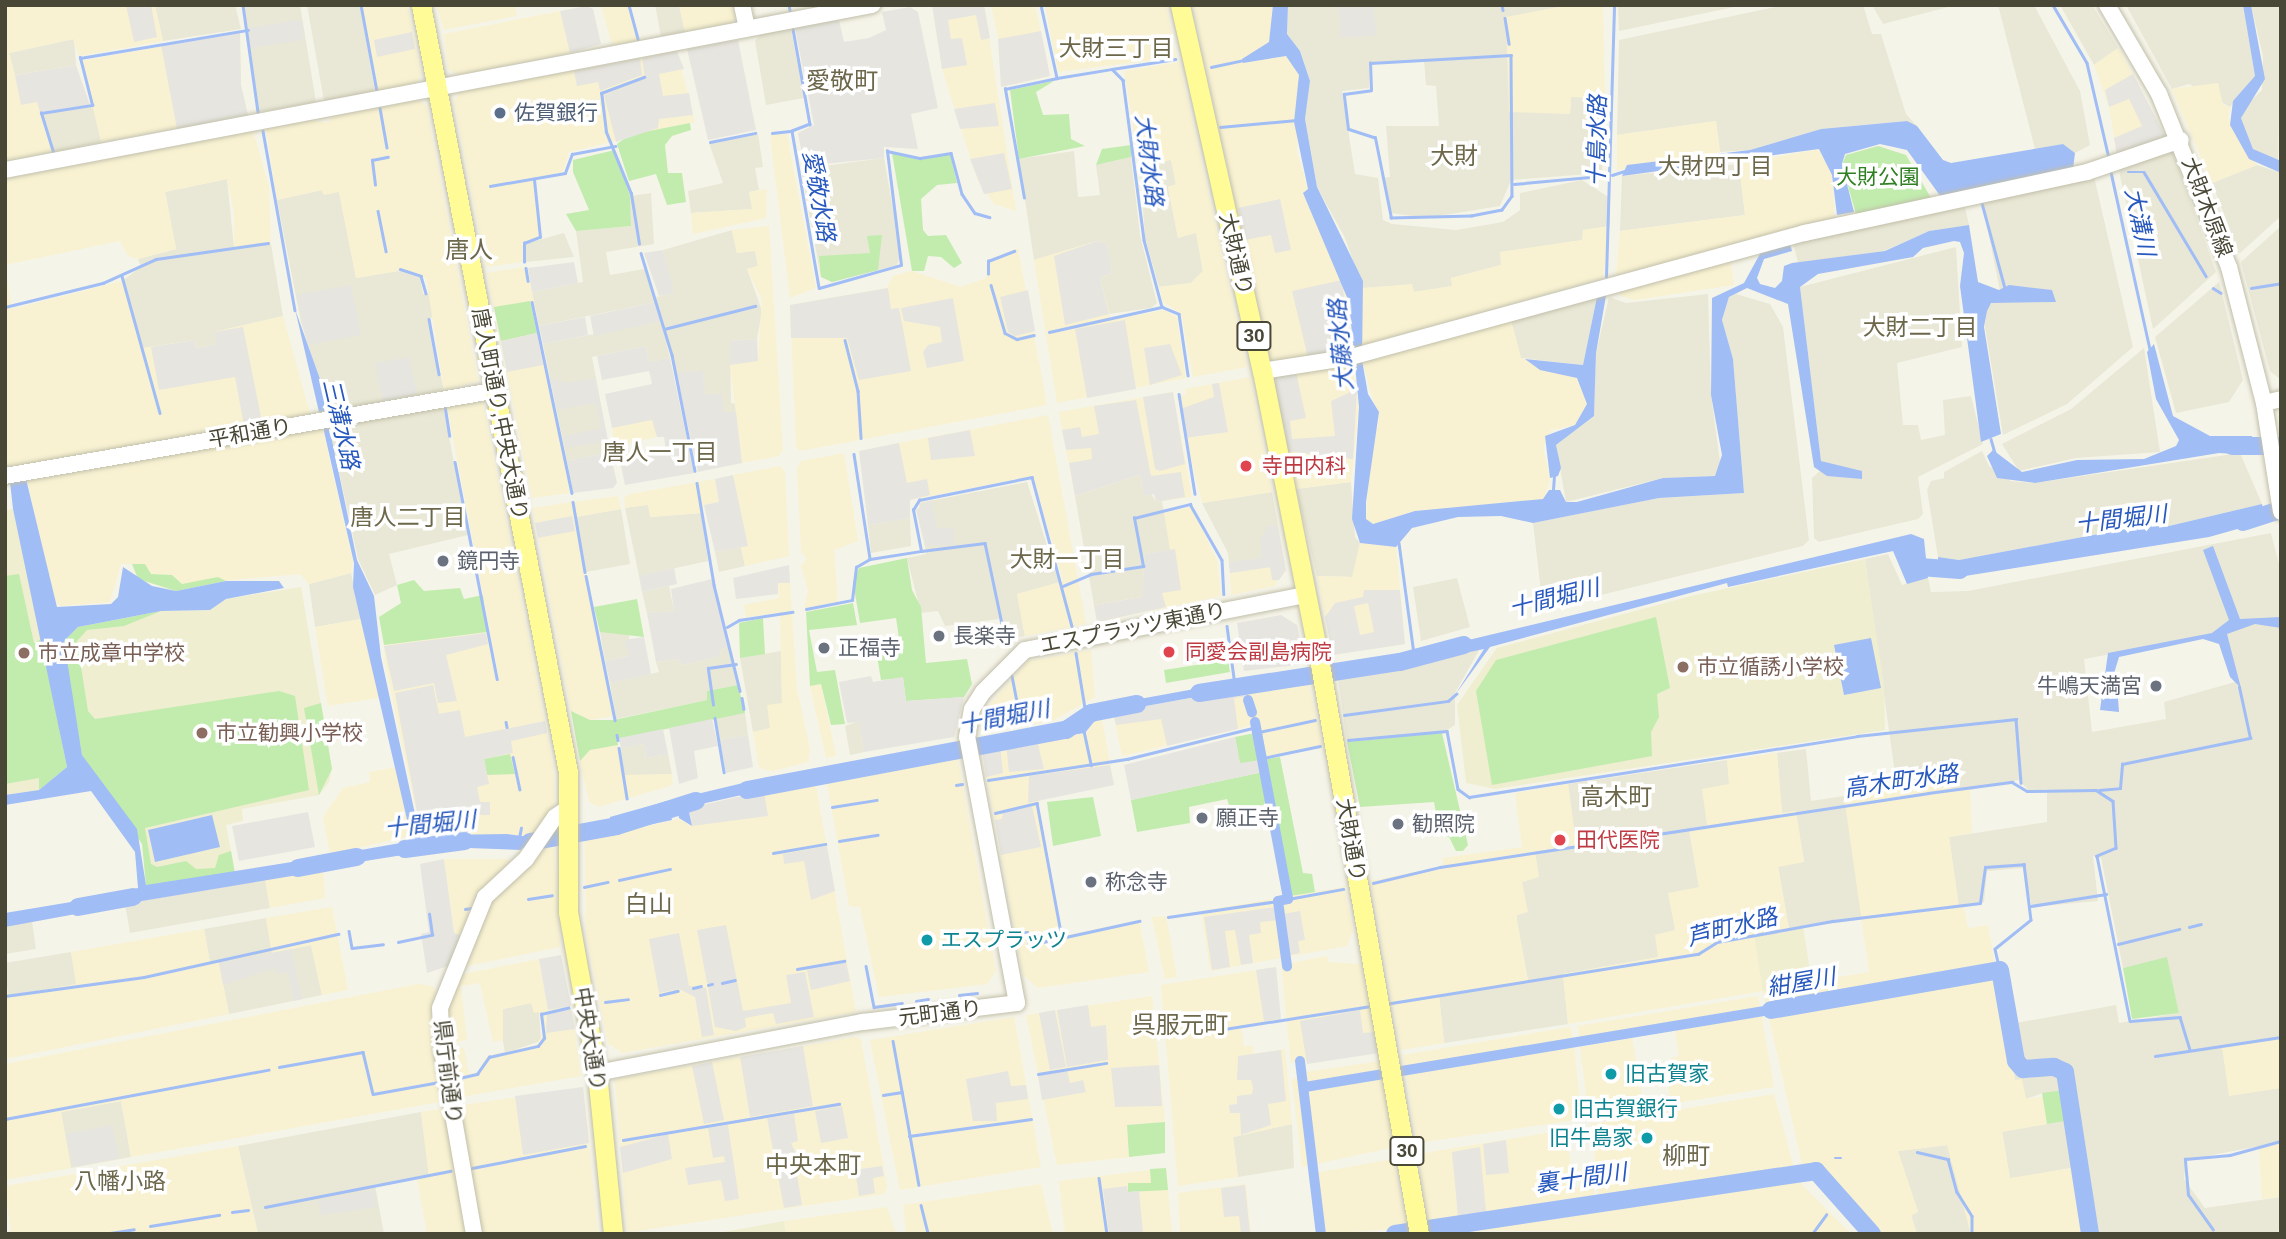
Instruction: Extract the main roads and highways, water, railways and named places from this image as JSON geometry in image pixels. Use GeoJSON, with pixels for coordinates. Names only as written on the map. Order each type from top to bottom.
{"type":"FeatureCollection","features":[{"type":"Feature","properties":{"kind":"main road","name":"唐人町通り,中央大通り"},"geometry":{"type":"LineString","coordinates":[[421,5],[566,760],[569,845]]}},
{"type":"Feature","properties":{"kind":"main road","name":"大財通り"},"geometry":{"type":"LineString","coordinates":[[1180,5],[1262,371],[1322,674],[1395,1074],[1418,1228]]}},
{"type":"Feature","properties":{"kind":"main road","name":"中央大通り"},"geometry":{"type":"LineString","coordinates":[[569,845],[568,912],[597,1073],[613,1234]]}},
{"type":"Feature","properties":{"kind":"water"},"geometry":{"type":"Polygon","coordinates":[[[1273,5],[1288,5],[1287,34],[1300,51],[1310,81],[1305,119],[1317,187],[1363,281],[1362,360],[1368,394],[1379,412],[1366,502],[1366,519],[1373,524],[1415,511],[1543,499],[1549,490],[1560,490],[1566,502],[1577,502],[1663,478],[1715,476],[1722,455],[1711,395],[1712,298],[1744,283],[1761,252],[1790,244],[1792,251],[1764,259],[1757,278],[1760,284],[1775,288],[1782,281],[1784,266],[1792,263],[1885,251],[1929,231],[1969,225],[1978,282],[1999,290],[2009,285],[2052,290],[2056,302],[1991,303],[1987,311],[1984,327],[2001,434],[1981,442],[1960,286],[1964,253],[1960,242],[1954,241],[1923,248],[1913,257],[1818,274],[1800,287],[1821,461],[1862,471],[1862,479],[1827,476],[1814,467],[1788,304],[1747,288],[1729,297],[1722,320],[1733,359],[1744,493],[1659,498],[1533,523],[1501,516],[1458,517],[1412,528],[1396,547],[1360,543],[1352,519],[1359,407],[1349,302],[1303,193],[1308,189],[1294,122],[1299,75],[1286,56],[1243,63],[1242,59],[1269,42],[1273,5]]]}},
{"type":"Feature","properties":{"kind":"water"},"geometry":{"type":"Polygon","coordinates":[[[2243,5],[2251,5],[2265,79],[2241,118],[2253,149],[2281,161],[2281,173],[2249,159],[2230,125],[2233,101],[2255,76],[2243,5]]]}},
{"type":"Feature","properties":{"kind":"water"},"geometry":{"type":"Polygon","coordinates":[[[1907,121],[1917,126],[1943,160],[1951,163],[2063,144],[2075,153],[2073,169],[1941,197],[1907,150],[1880,144],[1845,154],[1842,164],[1854,212],[1837,215],[1832,175],[1819,149],[1622,176],[1627,165],[1750,150],[1821,129],[1907,121]]]}},
{"type":"Feature","properties":{"kind":"water"},"geometry":{"type":"Polygon","coordinates":[[[1607,290],[1596,353],[1594,416],[1556,445],[1561,468],[1558,476],[1550,478],[1545,436],[1575,425],[1587,404],[1577,378],[1540,370],[1525,359],[1583,365],[1598,292],[1607,290]]]}},
{"type":"Feature","properties":{"kind":"water"},"geometry":{"type":"Polygon","coordinates":[[[295,309],[321,382],[328,411],[319,412],[295,309]]]}},
{"type":"Feature","properties":{"kind":"water"},"geometry":{"type":"Polygon","coordinates":[[[2154,344],[2173,416],[2210,436],[2252,436],[2255,455],[2219,453],[2035,483],[1997,478],[1987,456],[1993,450],[2022,472],[2077,460],[2144,459],[2176,446],[2179,440],[2156,399],[2147,352],[2154,344]]]}},
{"type":"Feature","properties":{"kind":"water"},"geometry":{"type":"Polygon","coordinates":[[[329,426],[357,560],[374,596],[381,657],[420,837],[427,837],[428,851],[334,866],[332,855],[412,841],[353,587],[354,563],[323,427],[329,426]]]}},
{"type":"Feature","properties":{"kind":"water"},"geometry":{"type":"Polygon","coordinates":[[[26,479],[57,607],[111,604],[118,597],[123,567],[152,586],[176,591],[226,581],[279,581],[284,588],[226,599],[210,610],[161,611],[78,627],[64,641],[82,755],[137,829],[146,885],[317,858],[322,871],[112,906],[111,895],[138,888],[135,852],[91,791],[5,805],[5,795],[39,790],[67,767],[13,509],[10,482],[26,479]]]}},
{"type":"Feature","properties":{"kind":"water"},"geometry":{"type":"Polygon","coordinates":[[[2262,504],[2266,521],[2209,537],[1965,576],[1939,574],[1938,557],[1959,560],[2136,527],[2169,526],[2262,504]]]}},
{"type":"Feature","properties":{"kind":"water"},"geometry":{"type":"Polygon","coordinates":[[[1911,534],[1924,539],[1928,578],[1907,584],[1893,551],[1728,587],[1727,583],[1490,647],[1455,695],[1484,649],[1442,658],[1439,647],[1911,534]]]}},
{"type":"Feature","properties":{"kind":"water"},"geometry":{"type":"Polygon","coordinates":[[[2213,546],[2240,619],[2281,617],[2281,628],[2255,624],[2227,634],[2241,688],[2230,677],[2219,644],[2203,639],[2119,657],[2109,690],[2110,699],[2118,698],[2119,712],[2100,710],[2108,653],[2212,633],[2229,620],[2203,550],[2213,546]]]}},
{"type":"Feature","properties":{"kind":"water"},"geometry":{"type":"Polygon","coordinates":[[[1871,638],[1881,688],[1844,695],[1834,645],[1871,638]]]}},
{"type":"Feature","properties":{"kind":"water"},"geometry":{"type":"Polygon","coordinates":[[[1430,649],[1433,661],[1377,670],[1374,661],[1430,649]]]}},
{"type":"Feature","properties":{"kind":"water"},"geometry":{"type":"Polygon","coordinates":[[[1222,684],[1223,692],[1113,712],[1112,704],[1222,684]]]}},
{"type":"Feature","properties":{"kind":"water"},"geometry":{"type":"Polygon","coordinates":[[[1097,704],[1101,713],[1085,733],[1057,737],[1055,726],[1097,704]]]}},
{"type":"Feature","properties":{"kind":"water"},"geometry":{"type":"Polygon","coordinates":[[[768,777],[768,789],[688,807],[692,826],[679,818],[676,799],[768,777]]]}},
{"type":"Feature","properties":{"kind":"water"},"geometry":{"type":"Polygon","coordinates":[[[667,801],[672,820],[610,833],[610,817],[667,801]]]}},
{"type":"Feature","properties":{"kind":"water"},"geometry":{"type":"Polygon","coordinates":[[[212,815],[220,847],[155,862],[148,830],[212,815]]]}},
{"type":"Feature","properties":{"kind":"water"},"geometry":{"type":"Polygon","coordinates":[[[507,834],[531,837],[521,850],[441,847],[440,835],[507,834]]]}},
{"type":"Feature","properties":{"kind":"water"},"geometry":{"type":"Polygon","coordinates":[[[101,897],[103,909],[5,927],[5,913],[101,897]]]}},
{"type":"Feature","properties":{"kind":"waterway","name":"三溝水路"},"geometry":{"type":"LineString","coordinates":[[243,5],[258,112]]}},
{"type":"Feature","properties":{"kind":"waterway"},"geometry":{"type":"LineString","coordinates":[[361,5],[377,91]]}},
{"type":"Feature","properties":{"kind":"waterway"},"geometry":{"type":"LineString","coordinates":[[629,5],[638,39]]}},
{"type":"Feature","properties":{"kind":"waterway","name":"愛敬水路"},"geometry":{"type":"LineString","coordinates":[[789,5],[790,10]]}},
{"type":"Feature","properties":{"kind":"waterway","name":"大財水路"},"geometry":{"type":"LineString","coordinates":[[1041,5],[1057,78],[1112,69],[1123,80],[1144,240],[1162,307],[1179,314],[1188,375]]}},
{"type":"Feature","properties":{"kind":"waterway"},"geometry":{"type":"LineString","coordinates":[[1502,5],[1503,10]]}},
{"type":"Feature","properties":{"kind":"waterway","name":"十島水路"},"geometry":{"type":"LineString","coordinates":[[1606,277],[1614,5]]}},
{"type":"Feature","properties":{"kind":"waterway","name":"大溝川"},"geometry":{"type":"LineString","coordinates":[[2053,5],[2087,63],[2109,158]]}},
{"type":"Feature","properties":{"kind":"waterway"},"geometry":{"type":"LineString","coordinates":[[1505,18],[1509,44]]}},
{"type":"Feature","properties":{"kind":"waterway"},"geometry":{"type":"LineString","coordinates":[[793,29],[810,124],[792,131],[819,288],[901,265],[887,151],[920,158],[951,153],[962,194],[975,213],[989,217]]}},
{"type":"Feature","properties":{"kind":"waterway"},"geometry":{"type":"LineString","coordinates":[[53,152],[41,113],[92,105],[80,58],[248,30]]}},
{"type":"Feature","properties":{"kind":"waterway"},"geometry":{"type":"LineString","coordinates":[[1511,55],[1512,196],[1502,210],[1472,216],[1391,218],[1375,138],[1348,129],[1344,94],[1371,90],[1370,63],[1511,55]]}},
{"type":"Feature","properties":{"kind":"waterway"},"geometry":{"type":"LineString","coordinates":[[1112,69],[1175,59]]}},
{"type":"Feature","properties":{"kind":"waterway"},"geometry":{"type":"LineString","coordinates":[[1211,67],[1245,60]]}},
{"type":"Feature","properties":{"kind":"waterway"},"geometry":{"type":"LineString","coordinates":[[639,244],[631,194],[606,132],[601,93],[644,77]]}},
{"type":"Feature","properties":{"kind":"waterway"},"geometry":{"type":"LineString","coordinates":[[1024,198],[1005,89],[1057,78]]}},
{"type":"Feature","properties":{"kind":"waterway"},"geometry":{"type":"LineString","coordinates":[[380,108],[387,147]]}},
{"type":"Feature","properties":{"kind":"waterway"},"geometry":{"type":"LineString","coordinates":[[1220,127],[1297,120]]}},
{"type":"Feature","properties":{"kind":"waterway","name":"三溝水路"},"geometry":{"type":"LineString","coordinates":[[263,131],[295,310]]}},
{"type":"Feature","properties":{"kind":"waterway"},"geometry":{"type":"LineString","coordinates":[[772,133],[792,131]]}},
{"type":"Feature","properties":{"kind":"waterway"},"geometry":{"type":"LineString","coordinates":[[710,142],[755,133]]}},
{"type":"Feature","properties":{"kind":"waterway"},"geometry":{"type":"LineString","coordinates":[[490,186],[565,173],[572,154],[615,146]]}},
{"type":"Feature","properties":{"kind":"waterway"},"geometry":{"type":"LineString","coordinates":[[375,185],[372,160],[388,157]]}},
{"type":"Feature","properties":{"kind":"waterway"},"geometry":{"type":"LineString","coordinates":[[1612,175],[1624,171]]}},
{"type":"Feature","properties":{"kind":"waterway","name":"大溝川"},"geometry":{"type":"LineString","coordinates":[[2111,172],[2150,350]]}},
{"type":"Feature","properties":{"kind":"waterway"},"geometry":{"type":"LineString","coordinates":[[2128,172],[2144,172],[2206,276]]}},
{"type":"Feature","properties":{"kind":"waterway"},"geometry":{"type":"LineString","coordinates":[[1514,184],[1601,176]]}},
{"type":"Feature","properties":{"kind":"waterway"},"geometry":{"type":"LineString","coordinates":[[524,262],[524,243],[540,237],[534,180]]}},
{"type":"Feature","properties":{"kind":"waterway"},"geometry":{"type":"LineString","coordinates":[[1982,203],[2005,288]]}},
{"type":"Feature","properties":{"kind":"waterway"},"geometry":{"type":"LineString","coordinates":[[378,211],[386,251]]}},
{"type":"Feature","properties":{"kind":"waterway"},"geometry":{"type":"LineString","coordinates":[[5,307],[103,283],[156,259],[268,243]]}},
{"type":"Feature","properties":{"kind":"waterway"},"geometry":{"type":"LineString","coordinates":[[988,274],[988,261],[1014,251]]}},
{"type":"Feature","properties":{"kind":"waterway"},"geometry":{"type":"LineString","coordinates":[[641,253],[672,355],[695,471]]}},
{"type":"Feature","properties":{"kind":"waterway"},"geometry":{"type":"LineString","coordinates":[[526,268],[528,281]]}},
{"type":"Feature","properties":{"kind":"waterway"},"geometry":{"type":"LineString","coordinates":[[400,269],[421,276],[426,293]]}},
{"type":"Feature","properties":{"kind":"waterway"},"geometry":{"type":"LineString","coordinates":[[122,276],[160,413]]}},
{"type":"Feature","properties":{"kind":"waterway"},"geometry":{"type":"LineString","coordinates":[[2251,288],[2281,283]]}},
{"type":"Feature","properties":{"kind":"waterway"},"geometry":{"type":"LineString","coordinates":[[991,285],[1005,333],[1017,339],[1034,335]]}},
{"type":"Feature","properties":{"kind":"waterway"},"geometry":{"type":"LineString","coordinates":[[2213,288],[2221,293]]}},
{"type":"Feature","properties":{"kind":"waterway"},"geometry":{"type":"LineString","coordinates":[[532,302],[572,493]]}},
{"type":"Feature","properties":{"kind":"waterway"},"geometry":{"type":"LineString","coordinates":[[664,329],[755,306]]}},
{"type":"Feature","properties":{"kind":"waterway"},"geometry":{"type":"LineString","coordinates":[[1049,332],[1162,307]]}},
{"type":"Feature","properties":{"kind":"waterway"},"geometry":{"type":"LineString","coordinates":[[429,319],[439,374]]}},
{"type":"Feature","properties":{"kind":"waterway","name":"愛敬水路"},"geometry":{"type":"LineString","coordinates":[[845,340],[858,391],[861,438]]}},
{"type":"Feature","properties":{"kind":"waterway","name":"大財水路"},"geometry":{"type":"LineString","coordinates":[[1179,394],[1195,494]]}},
{"type":"Feature","properties":{"kind":"waterway"},"geometry":{"type":"LineString","coordinates":[[445,406],[450,436]]}},
{"type":"Feature","properties":{"kind":"waterway"},"geometry":{"type":"LineString","coordinates":[[1991,439],[1995,453]]}},
{"type":"Feature","properties":{"kind":"waterway"},"geometry":{"type":"LineString","coordinates":[[2232,446],[2281,446]]}},
{"type":"Feature","properties":{"kind":"waterway","name":"愛敬水路"},"geometry":{"type":"LineString","coordinates":[[854,454],[870,559]]}},
{"type":"Feature","properties":{"kind":"waterway"},"geometry":{"type":"LineString","coordinates":[[455,462],[497,679]]}},
{"type":"Feature","properties":{"kind":"waterway","name":"十島水路"},"geometry":{"type":"LineString","coordinates":[[1553,490],[1554,476]]}},
{"type":"Feature","properties":{"kind":"waterway"},"geometry":{"type":"LineString","coordinates":[[806,609],[852,600],[856,567],[870,559],[921,551],[913,510],[919,500],[1032,477],[1072,626]]}},
{"type":"Feature","properties":{"kind":"waterway"},"geometry":{"type":"LineString","coordinates":[[697,483],[714,585],[740,691]]}},
{"type":"Feature","properties":{"kind":"waterway"},"geometry":{"type":"LineString","coordinates":[[573,502],[585,572]]}},
{"type":"Feature","properties":{"kind":"waterway"},"geometry":{"type":"LineString","coordinates":[[1063,586],[1091,574],[1143,566],[1134,518],[1190,504],[1222,560],[1224,594]]}},
{"type":"Feature","properties":{"kind":"waterway","name":"十間堀川"},"geometry":{"type":"LineString","coordinates":[[2243,522],[2281,510]]}},
{"type":"Feature","properties":{"kind":"waterway"},"geometry":{"type":"LineString","coordinates":[[921,551],[985,543],[1005,638]]}},
{"type":"Feature","properties":{"kind":"waterway","name":"大藤水路"},"geometry":{"type":"LineString","coordinates":[[1399,543],[1414,654]]}},
{"type":"Feature","properties":{"kind":"waterway","name":"十間堀川"},"geometry":{"type":"LineString","coordinates":[[1913,554],[1920,567],[1960,570]]}},
{"type":"Feature","properties":{"kind":"waterway"},"geometry":{"type":"LineString","coordinates":[[586,576],[615,720]]}},
{"type":"Feature","properties":{"kind":"waterway"},"geometry":{"type":"LineString","coordinates":[[727,627],[739,620],[792,612]]}},
{"type":"Feature","properties":{"kind":"waterway"},"geometry":{"type":"LineString","coordinates":[[1227,626],[1235,685]]}},
{"type":"Feature","properties":{"kind":"waterway","name":"十間堀川"},"geometry":{"type":"LineString","coordinates":[[1199,693],[1400,662],[1464,645]]}},
{"type":"Feature","properties":{"kind":"waterway"},"geometry":{"type":"LineString","coordinates":[[1076,653],[1085,708]]}},
{"type":"Feature","properties":{"kind":"waterway"},"geometry":{"type":"LineString","coordinates":[[713,705],[708,668],[736,664]]}},
{"type":"Feature","properties":{"kind":"waterway"},"geometry":{"type":"LineString","coordinates":[[1012,676],[1017,701]]}},
{"type":"Feature","properties":{"kind":"waterway"},"geometry":{"type":"LineString","coordinates":[[2099,790],[2120,788],[2122,764],[2250,738],[2239,687]]}},
{"type":"Feature","properties":{"kind":"waterway"},"geometry":{"type":"LineString","coordinates":[[1344,715],[1448,701],[1456,694]]}},
{"type":"Feature","properties":{"kind":"waterway"},"geometry":{"type":"LineString","coordinates":[[742,698],[744,709]]}},
{"type":"Feature","properties":{"kind":"waterway"},"geometry":{"type":"LineString","coordinates":[[1248,700],[1252,712]]}},
{"type":"Feature","properties":{"kind":"waterway","name":"十間堀川"},"geometry":{"type":"LineString","coordinates":[[747,790],[1066,730],[1091,713],[1137,704]]}},
{"type":"Feature","properties":{"kind":"waterway"},"geometry":{"type":"LineString","coordinates":[[715,718],[724,772]]}},
{"type":"Feature","properties":{"kind":"waterway"},"geometry":{"type":"LineString","coordinates":[[1348,740],[1447,731],[1458,789],[1469,797],[1857,736],[2016,719],[2021,783]]}},
{"type":"Feature","properties":{"kind":"waterway"},"geometry":{"type":"LineString","coordinates":[[1259,732],[1315,720]]}},
{"type":"Feature","properties":{"kind":"waterway"},"geometry":{"type":"LineString","coordinates":[[506,722],[507,727]]}},
{"type":"Feature","properties":{"kind":"waterway"},"geometry":{"type":"LineString","coordinates":[[1255,722],[1288,899],[1278,901],[1287,966]]}},
{"type":"Feature","properties":{"kind":"waterway"},"geometry":{"type":"LineString","coordinates":[[988,780],[1127,759],[1256,727]]}},
{"type":"Feature","properties":{"kind":"waterway"},"geometry":{"type":"LineString","coordinates":[[1084,731],[1091,765]]}},
{"type":"Feature","properties":{"kind":"waterway"},"geometry":{"type":"LineString","coordinates":[[617,735],[618,740]]}},
{"type":"Feature","properties":{"kind":"waterway"},"geometry":{"type":"LineString","coordinates":[[1263,758],[1320,746]]}},
{"type":"Feature","properties":{"kind":"waterway"},"geometry":{"type":"LineString","coordinates":[[619,748],[627,798]]}},
{"type":"Feature","properties":{"kind":"waterway"},"geometry":{"type":"LineString","coordinates":[[513,757],[520,789]]}},
{"type":"Feature","properties":{"kind":"waterway","name":"高木町水路"},"geometry":{"type":"LineString","coordinates":[[1373,883],[1440,867],[2012,782],[2027,791],[2096,790],[2113,801],[2116,848],[2097,856],[2130,1021],[2180,1017],[2190,1050]]}},
{"type":"Feature","properties":{"kind":"waterway"},"geometry":{"type":"LineString","coordinates":[[956,785],[962,784]]}},
{"type":"Feature","properties":{"kind":"waterway"},"geometry":{"type":"LineString","coordinates":[[832,807],[876,800]]}},
{"type":"Feature","properties":{"kind":"waterway","name":"十間堀川"},"geometry":{"type":"LineString","coordinates":[[530,842],[617,826],[696,801]]}},
{"type":"Feature","properties":{"kind":"waterway"},"geometry":{"type":"LineString","coordinates":[[995,813],[1037,803],[1062,938]]}},
{"type":"Feature","properties":{"kind":"waterway"},"geometry":{"type":"LineString","coordinates":[[519,838],[521,828]]}},
{"type":"Feature","properties":{"kind":"waterway"},"geometry":{"type":"LineString","coordinates":[[839,841],[878,835]]}},
{"type":"Feature","properties":{"kind":"waterway","name":"十間堀川"},"geometry":{"type":"LineString","coordinates":[[405,849],[464,841]]}},
{"type":"Feature","properties":{"kind":"waterway"},"geometry":{"type":"LineString","coordinates":[[773,853],[825,844]]}},
{"type":"Feature","properties":{"kind":"waterway","name":"十間堀川"},"geometry":{"type":"LineString","coordinates":[[298,868],[357,857]]}},
{"type":"Feature","properties":{"kind":"waterway","name":"芦町水路"},"geometry":{"type":"LineString","coordinates":[[1385,1004],[1698,954],[1717,942],[1833,921],[1980,903],[1985,867],[2024,864],[2031,920],[1995,949],[2000,970]]}},
{"type":"Feature","properties":{"kind":"waterway"},"geometry":{"type":"LineString","coordinates":[[619,880],[670,869]]}},
{"type":"Feature","properties":{"kind":"waterway"},"geometry":{"type":"LineString","coordinates":[[584,887],[607,882]]}},
{"type":"Feature","properties":{"kind":"waterway","name":"高木町水路"},"geometry":{"type":"LineString","coordinates":[[1288,899],[1343,889]]}},
{"type":"Feature","properties":{"kind":"waterway"},"geometry":{"type":"LineString","coordinates":[[2031,906],[2106,894]]}},
{"type":"Feature","properties":{"kind":"waterway"},"geometry":{"type":"LineString","coordinates":[[528,899],[552,895]]}},
{"type":"Feature","properties":{"kind":"waterway","name":"十間堀川"},"geometry":{"type":"LineString","coordinates":[[78,907],[133,897]]}},
{"type":"Feature","properties":{"kind":"waterway"},"geometry":{"type":"LineString","coordinates":[[1168,917],[1278,901]]}},
{"type":"Feature","properties":{"kind":"waterway"},"geometry":{"type":"LineString","coordinates":[[465,909],[472,908]]}},
{"type":"Feature","properties":{"kind":"waterway"},"geometry":{"type":"LineString","coordinates":[[398,942],[432,935],[429,914]]}},
{"type":"Feature","properties":{"kind":"waterway"},"geometry":{"type":"LineString","coordinates":[[1017,934],[1027,932],[1029,945],[1139,921]]}},
{"type":"Feature","properties":{"kind":"waterway"},"geometry":{"type":"LineString","coordinates":[[2189,927],[2201,924]]}},
{"type":"Feature","properties":{"kind":"waterway"},"geometry":{"type":"LineString","coordinates":[[2118,944],[2179,929]]}},
{"type":"Feature","properties":{"kind":"waterway"},"geometry":{"type":"LineString","coordinates":[[349,931],[352,948],[383,944]]}},
{"type":"Feature","properties":{"kind":"waterway"},"geometry":{"type":"LineString","coordinates":[[5,996],[144,977],[338,934]]}},
{"type":"Feature","properties":{"kind":"waterway"},"geometry":{"type":"LineString","coordinates":[[797,969],[844,961]]}},
{"type":"Feature","properties":{"kind":"waterway"},"geometry":{"type":"LineString","coordinates":[[866,966],[874,1007],[902,1003]]}},
{"type":"Feature","properties":{"kind":"waterway","name":"紺屋川"},"geometry":{"type":"LineString","coordinates":[[1771,1010],[2000,970],[2016,1061],[2023,1069],[2054,1067],[2065,1072],[2090,1234]]}},
{"type":"Feature","properties":{"kind":"waterway"},"geometry":{"type":"LineString","coordinates":[[722,983],[735,980]]}},
{"type":"Feature","properties":{"kind":"waterway"},"geometry":{"type":"LineString","coordinates":[[708,985],[712,984]]}},
{"type":"Feature","properties":{"kind":"waterway"},"geometry":{"type":"LineString","coordinates":[[693,988],[701,986]]}},
{"type":"Feature","properties":{"kind":"waterway"},"geometry":{"type":"LineString","coordinates":[[660,995],[678,991]]}},
{"type":"Feature","properties":{"kind":"waterway"},"geometry":{"type":"LineString","coordinates":[[959,995],[977,993]]}},
{"type":"Feature","properties":{"kind":"waterway"},"geometry":{"type":"LineString","coordinates":[[605,1002],[628,999]]}},
{"type":"Feature","properties":{"kind":"waterway"},"geometry":{"type":"LineString","coordinates":[[916,1001],[928,999]]}},
{"type":"Feature","properties":{"kind":"waterway","name":"芦町水路"},"geometry":{"type":"LineString","coordinates":[[1218,1030],[1372,1006]]}},
{"type":"Feature","properties":{"kind":"waterway"},"geometry":{"type":"LineString","coordinates":[[455,1079],[477,1074],[489,1057],[538,1046],[544,1038],[541,1014],[568,1008]]}},
{"type":"Feature","properties":{"kind":"waterway","name":"紺屋川"},"geometry":{"type":"LineString","coordinates":[[1305,1087],[1771,1010]]}},
{"type":"Feature","properties":{"kind":"waterway"},"geometry":{"type":"LineString","coordinates":[[2155,1056],[2281,1037]]}},
{"type":"Feature","properties":{"kind":"waterway"},"geometry":{"type":"LineString","coordinates":[[893,1041],[919,1185]]}},
{"type":"Feature","properties":{"kind":"waterway"},"geometry":{"type":"LineString","coordinates":[[279,1067],[363,1052],[373,1094],[439,1082]]}},
{"type":"Feature","properties":{"kind":"waterway"},"geometry":{"type":"LineString","coordinates":[[1300,1061],[1321,1234]]}},
{"type":"Feature","properties":{"kind":"waterway"},"geometry":{"type":"LineString","coordinates":[[1038,1074],[1106,1063]]}},
{"type":"Feature","properties":{"kind":"waterway"},"geometry":{"type":"LineString","coordinates":[[5,1119],[268,1070]]}},
{"type":"Feature","properties":{"kind":"waterway"},"geometry":{"type":"LineString","coordinates":[[883,1095],[902,1092]]}},
{"type":"Feature","properties":{"kind":"waterway"},"geometry":{"type":"LineString","coordinates":[[623,1140],[839,1104]]}},
{"type":"Feature","properties":{"kind":"waterway"},"geometry":{"type":"LineString","coordinates":[[909,1136],[1031,1119]]}},
{"type":"Feature","properties":{"kind":"waterway"},"geometry":{"type":"LineString","coordinates":[[2213,1230],[2188,1195],[2185,1159],[2230,1155],[2281,1141]]}},
{"type":"Feature","properties":{"kind":"waterway"},"geometry":{"type":"LineString","coordinates":[[472,1168],[585,1146]]}},
{"type":"Feature","properties":{"kind":"waterway"},"geometry":{"type":"LineString","coordinates":[[1917,1152],[1948,1159],[1957,1192],[1972,1216],[1972,1234]]}},
{"type":"Feature","properties":{"kind":"waterway"},"geometry":{"type":"LineString","coordinates":[[1835,1158],[1841,1158]]}},
{"type":"Feature","properties":{"kind":"waterway","name":"裏十間川"},"geometry":{"type":"LineString","coordinates":[[1816,1171],[1819,1165]]}},
{"type":"Feature","properties":{"kind":"waterway"},"geometry":{"type":"LineString","coordinates":[[265,1207],[451,1171]]}},
{"type":"Feature","properties":{"kind":"waterway","name":"裏十間川"},"geometry":{"type":"LineString","coordinates":[[1395,1234],[1816,1171],[1872,1234]]}},
{"type":"Feature","properties":{"kind":"waterway"},"geometry":{"type":"LineString","coordinates":[[1099,1178],[1107,1234]]}},
{"type":"Feature","properties":{"kind":"waterway"},"geometry":{"type":"LineString","coordinates":[[921,1205],[928,1234]]}},
{"type":"Feature","properties":{"kind":"waterway"},"geometry":{"type":"LineString","coordinates":[[232,1212],[248,1210]]}},
{"type":"Feature","properties":{"kind":"waterway"},"geometry":{"type":"LineString","coordinates":[[150,1226],[219,1215]]}},
{"type":"Feature","properties":{"kind":"waterway"},"geometry":{"type":"LineString","coordinates":[[1812,1234],[1826,1215]]}},
{"type":"Feature","properties":{"kind":"waterway"},"geometry":{"type":"LineString","coordinates":[[104,1234],[134,1229]]}},
{"type":"Feature","properties":{"kind":"place","name":"佐賀銀行"},"geometry":{"type":"Point","coordinates":[500,113]}},
{"type":"Feature","properties":{"kind":"place","name":"寺田内科"},"geometry":{"type":"Point","coordinates":[1246,466]}},
{"type":"Feature","properties":{"kind":"place","name":"鏡円寺"},"geometry":{"type":"Point","coordinates":[443,561]}},
{"type":"Feature","properties":{"kind":"place","name":"長楽寺"},"geometry":{"type":"Point","coordinates":[939,636]}},
{"type":"Feature","properties":{"kind":"place","name":"正福寺"},"geometry":{"type":"Point","coordinates":[824,648]}},
{"type":"Feature","properties":{"kind":"place","name":"同愛会副島病院"},"geometry":{"type":"Point","coordinates":[1169,652]}},
{"type":"Feature","properties":{"kind":"place","name":"市立成章中学校"},"geometry":{"type":"Point","coordinates":[24,653]}},
{"type":"Feature","properties":{"kind":"place","name":"市立循誘小学校"},"geometry":{"type":"Point","coordinates":[1683,667]}},
{"type":"Feature","properties":{"kind":"place","name":"牛嶋天満宮"},"geometry":{"type":"Point","coordinates":[2156,686]}},
{"type":"Feature","properties":{"kind":"place","name":"市立勧興小学校"},"geometry":{"type":"Point","coordinates":[202,733]}},
{"type":"Feature","properties":{"kind":"place","name":"願正寺"},"geometry":{"type":"Point","coordinates":[1202,818]}},
{"type":"Feature","properties":{"kind":"place","name":"勧照院"},"geometry":{"type":"Point","coordinates":[1398,824]}},
{"type":"Feature","properties":{"kind":"place","name":"田代医院"},"geometry":{"type":"Point","coordinates":[1560,840]}},
{"type":"Feature","properties":{"kind":"place","name":"称念寺"},"geometry":{"type":"Point","coordinates":[1091,882]}},
{"type":"Feature","properties":{"kind":"place","name":"エスプラッツ"},"geometry":{"type":"Point","coordinates":[927,940]}},
{"type":"Feature","properties":{"kind":"place","name":"旧古賀家"},"geometry":{"type":"Point","coordinates":[1611,1074]}},
{"type":"Feature","properties":{"kind":"place","name":"旧古賀銀行"},"geometry":{"type":"Point","coordinates":[1559,1109]}},
{"type":"Feature","properties":{"kind":"place","name":"旧牛島家"},"geometry":{"type":"Point","coordinates":[1647,1138]}},
{"type":"Feature","properties":{"kind":"district","name":"大財三丁目"},"geometry":{"type":"Point","coordinates":[1116,48]}},
{"type":"Feature","properties":{"kind":"district","name":"愛敬町"},"geometry":{"type":"Point","coordinates":[842,81]}},
{"type":"Feature","properties":{"kind":"district","name":"大財"},"geometry":{"type":"Point","coordinates":[1454,156]}},
{"type":"Feature","properties":{"kind":"district","name":"大財四丁目"},"geometry":{"type":"Point","coordinates":[1715,166]}},
{"type":"Feature","properties":{"kind":"district","name":"唐人"},"geometry":{"type":"Point","coordinates":[469,250]}},
{"type":"Feature","properties":{"kind":"district","name":"大財二丁目"},"geometry":{"type":"Point","coordinates":[1920,327]}},
{"type":"Feature","properties":{"kind":"district","name":"唐人一丁目"},"geometry":{"type":"Point","coordinates":[660,452]}},
{"type":"Feature","properties":{"kind":"district","name":"唐人二丁目"},"geometry":{"type":"Point","coordinates":[408,517]}},
{"type":"Feature","properties":{"kind":"district","name":"大財一丁目"},"geometry":{"type":"Point","coordinates":[1067,559]}},
{"type":"Feature","properties":{"kind":"district","name":"高木町"},"geometry":{"type":"Point","coordinates":[1616,797]}},
{"type":"Feature","properties":{"kind":"district","name":"白山"},"geometry":{"type":"Point","coordinates":[649,904]}},
{"type":"Feature","properties":{"kind":"district","name":"呉服元町"},"geometry":{"type":"Point","coordinates":[1180,1025]}},
{"type":"Feature","properties":{"kind":"district","name":"柳町"},"geometry":{"type":"Point","coordinates":[1686,1156]}},
{"type":"Feature","properties":{"kind":"district","name":"中央本町"},"geometry":{"type":"Point","coordinates":[813,1165]}},
{"type":"Feature","properties":{"kind":"district","name":"八幡小路"},"geometry":{"type":"Point","coordinates":[120,1181]}},
{"type":"Feature","properties":{"kind":"park label","name":"大財公園"},"geometry":{"type":"Point","coordinates":[1878,177]}}]}
